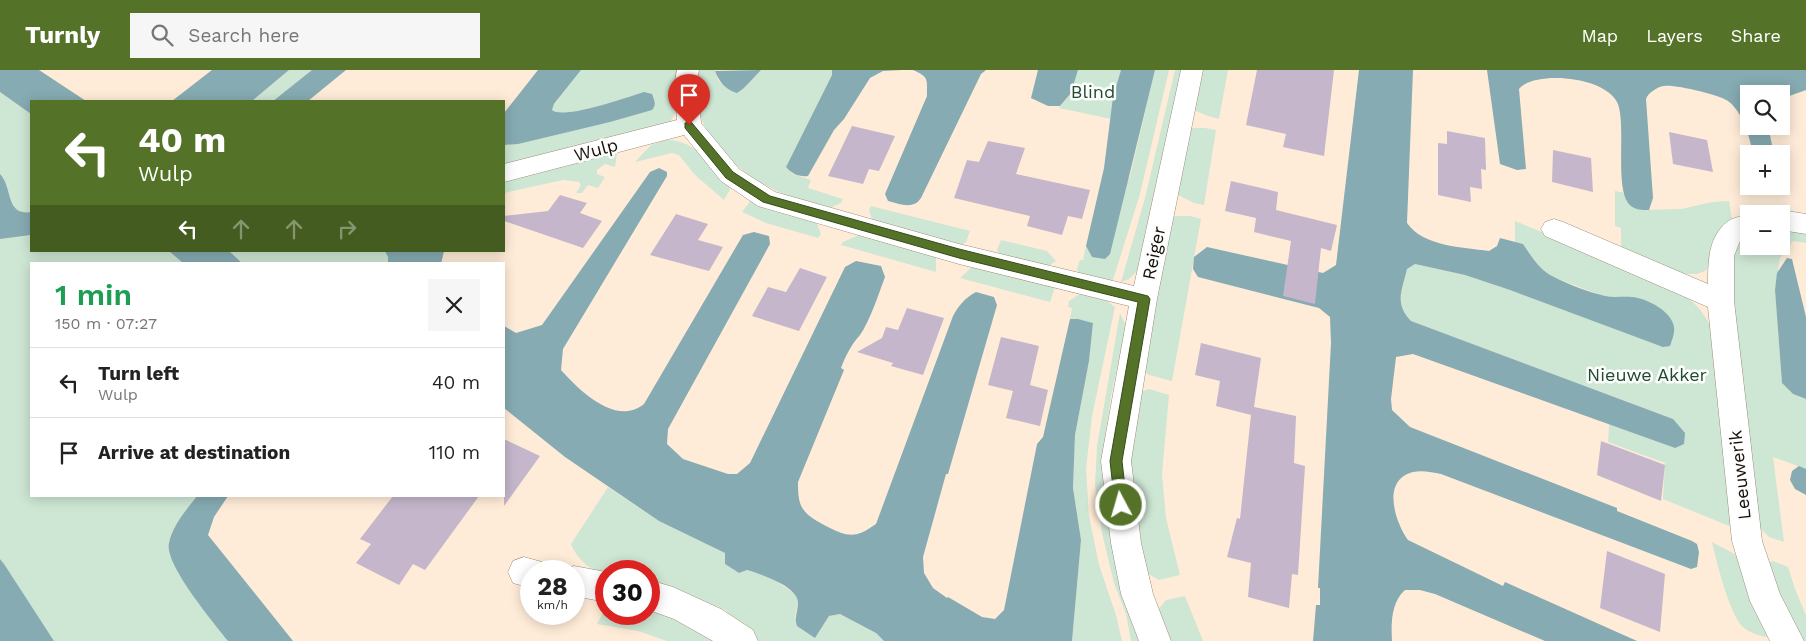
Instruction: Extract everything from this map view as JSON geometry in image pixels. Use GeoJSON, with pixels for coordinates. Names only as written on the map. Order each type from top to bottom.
{"type":"FeatureCollection","features":[{"type":"Feature","properties":{"kind":"street"},"geometry":{"type":"LineString","coordinates":[[688,70],[686,81],[689,125],[730,175],[767,199],[959,254],[1144,299]]}},
{"type":"Feature","properties":{"kind":"street","name":"Reiger"},"geometry":{"type":"LineString","coordinates":[[1155,641],[1137,594],[1131,568],[1116,461],[1144,299],[1192,70]]}},
{"type":"Feature","properties":{"kind":"street","name":"Wulp"},"geometry":{"type":"LineString","coordinates":[[505,173],[689,125]]}},
{"type":"Feature","properties":{"kind":"street"},"geometry":{"type":"LineString","coordinates":[[1790,221],[1806,224]]}},
{"type":"Feature","properties":{"kind":"street","name":"Leeuwerik"},"geometry":{"type":"LineString","coordinates":[[1740,227],[1729,236],[1721,256],[1721,301],[1747,541],[1766,601],[1788,641]]}},
{"type":"Feature","properties":{"kind":"street"},"geometry":{"type":"LineString","coordinates":[[1554,229],[1721,301]]}},
{"type":"Feature","properties":{"kind":"street"},"geometry":{"type":"LineString","coordinates":[[660,597],[719,624],[742,641]]}},
{"type":"Feature","properties":{"kind":"green space"},"geometry":{"type":"Polygon","coordinates":[[[289,70],[312,70],[274,100],[253,100],[289,70]]]}},
{"type":"Feature","properties":{"kind":"green space"},"geometry":{"type":"Polygon","coordinates":[[[581,70],[678,70],[677,110],[671,121],[665,125],[505,165],[505,145],[644,92],[611,103],[570,112],[552,110],[581,70]]]}},
{"type":"Feature","properties":{"kind":"green space"},"geometry":{"type":"Polygon","coordinates":[[[697,70],[715,70],[718,80],[730,91],[744,88],[761,70],[832,70],[832,75],[786,167],[793,174],[811,180],[808,188],[843,199],[841,203],[828,209],[781,193],[754,178],[729,158],[710,135],[699,113],[696,101],[697,70]]]}},
{"type":"Feature","properties":{"kind":"green space","name":"Blind"},"geometry":{"type":"Polygon","coordinates":[[[1078,70],[1121,70],[1113,97],[1111,119],[1059,108],[1071,93],[1078,70]]]}},
{"type":"Feature","properties":{"kind":"green space"},"geometry":{"type":"Polygon","coordinates":[[[1155,70],[1169,70],[1140,194],[1112,283],[1080,276],[1077,269],[1080,260],[1083,260],[1086,246],[1092,257],[1130,176],[1155,70]]]}},
{"type":"Feature","properties":{"kind":"green space"},"geometry":{"type":"Polygon","coordinates":[[[1175,70],[1181,70],[1139,269],[1129,279],[1121,282],[1145,198],[1175,70]]]}},
{"type":"Feature","properties":{"kind":"green space"},"geometry":{"type":"Polygon","coordinates":[[[1202,70],[1228,70],[1219,119],[1194,110],[1202,70]]]}},
{"type":"Feature","properties":{"kind":"green space"},"geometry":{"type":"Polygon","coordinates":[[[0,92],[30,113],[30,212],[17,210],[13,205],[7,186],[0,174],[0,92]]]}},
{"type":"Feature","properties":{"kind":"green space"},"geometry":{"type":"Polygon","coordinates":[[[1191,128],[1216,130],[1204,205],[1194,203],[1178,195],[1191,128]]]}},
{"type":"Feature","properties":{"kind":"green space"},"geometry":{"type":"Polygon","coordinates":[[[666,140],[686,144],[703,155],[711,163],[732,186],[724,200],[695,175],[679,155],[672,153],[635,162],[651,145],[666,140]]]}},
{"type":"Feature","properties":{"kind":"green space"},"geometry":{"type":"Polygon","coordinates":[[[617,153],[615,167],[605,164],[597,170],[597,174],[605,177],[598,188],[588,185],[582,193],[576,193],[581,185],[579,182],[563,180],[505,193],[505,180],[617,153]]]}},
{"type":"Feature","properties":{"kind":"green space"},"geometry":{"type":"Polygon","coordinates":[[[1615,191],[1625,193],[1626,201],[1640,210],[1681,209],[1712,202],[1729,201],[1732,220],[1709,267],[1697,274],[1682,274],[1621,249],[1621,228],[1615,226],[1615,191]]]}},
{"type":"Feature","properties":{"kind":"green space"},"geometry":{"type":"Polygon","coordinates":[[[752,199],[778,211],[817,223],[821,234],[818,238],[766,223],[742,212],[752,199]]]}},
{"type":"Feature","properties":{"kind":"green space"},"geometry":{"type":"Polygon","coordinates":[[[871,206],[970,231],[966,242],[961,245],[873,222],[869,210],[871,206]]]}},
{"type":"Feature","properties":{"kind":"green space"},"geometry":{"type":"Polygon","coordinates":[[[1173,216],[1190,216],[1201,219],[1172,381],[1149,375],[1143,370],[1173,216]]]}},
{"type":"Feature","properties":{"kind":"green space","name":"Nieuwe Akker"},"geometry":{"type":"Polygon","coordinates":[[[1515,221],[1665,283],[1688,298],[1705,316],[1714,333],[1734,528],[1663,499],[1665,463],[1608,442],[1609,424],[1675,448],[1673,419],[1411,321],[1406,314],[1401,302],[1402,290],[1407,269],[1415,264],[1465,275],[1666,347],[1652,303],[1631,297],[1606,297],[1553,277],[1538,267],[1523,244],[1515,242],[1515,221]]]}},
{"type":"Feature","properties":{"kind":"green space"},"geometry":{"type":"Polygon","coordinates":[[[1790,227],[1806,228],[1806,243],[1793,241],[1790,245],[1790,227]]]}},
{"type":"Feature","properties":{"kind":"green space"},"geometry":{"type":"Polygon","coordinates":[[[30,235],[30,252],[170,252],[182,262],[30,262],[30,497],[196,497],[173,530],[169,542],[170,552],[182,578],[228,641],[54,641],[0,559],[0,239],[30,235]]]}},
{"type":"Feature","properties":{"kind":"green space"},"geometry":{"type":"Polygon","coordinates":[[[859,235],[936,255],[936,272],[841,245],[843,242],[859,235]]]}},
{"type":"Feature","properties":{"kind":"green space"},"geometry":{"type":"Polygon","coordinates":[[[1740,238],[1740,255],[1782,255],[1780,258],[1775,290],[1782,383],[1793,394],[1806,399],[1806,469],[1773,457],[1784,542],[1769,537],[1756,524],[1729,286],[1736,241],[1740,238]]]}},
{"type":"Feature","properties":{"kind":"green space"},"geometry":{"type":"Polygon","coordinates":[[[1001,240],[1047,251],[1056,261],[1047,267],[1000,255],[997,250],[1001,240]]]}},
{"type":"Feature","properties":{"kind":"green space"},"geometry":{"type":"Polygon","coordinates":[[[230,252],[386,252],[388,257],[388,262],[241,262],[230,252]]]}},
{"type":"Feature","properties":{"kind":"green space"},"geometry":{"type":"Polygon","coordinates":[[[974,265],[1055,287],[1050,302],[960,278],[974,265]]]}},
{"type":"Feature","properties":{"kind":"green space"},"geometry":{"type":"Polygon","coordinates":[[[1080,294],[1107,301],[1115,307],[1092,416],[1086,469],[1089,516],[1099,565],[1116,615],[1122,641],[1072,641],[1081,540],[1073,488],[1075,435],[1089,361],[1093,323],[1070,319],[1072,308],[1068,307],[1069,301],[1080,294]]]}},
{"type":"Feature","properties":{"kind":"green space"},"geometry":{"type":"Polygon","coordinates":[[[1120,313],[1126,327],[1111,396],[1105,437],[1104,471],[1108,521],[1118,574],[1140,641],[1131,641],[1126,614],[1114,583],[1102,533],[1095,485],[1097,446],[1120,313]]]}},
{"type":"Feature","properties":{"kind":"green space"},"geometry":{"type":"Polygon","coordinates":[[[1149,389],[1169,395],[1162,474],[1166,518],[1180,575],[1159,580],[1145,572],[1129,460],[1138,393],[1149,389]]]}},
{"type":"Feature","properties":{"kind":"green space"},"geometry":{"type":"Polygon","coordinates":[[[608,487],[659,521],[725,553],[725,564],[739,573],[747,570],[772,578],[795,594],[798,602],[795,617],[815,638],[829,616],[840,614],[876,633],[884,641],[759,641],[725,610],[674,588],[660,584],[660,560],[595,560],[595,571],[585,564],[585,560],[581,560],[571,544],[608,487]]]}},
{"type":"Feature","properties":{"kind":"green space"},"geometry":{"type":"Polygon","coordinates":[[[1712,542],[1733,553],[1742,562],[1768,637],[1748,631],[1738,621],[1724,587],[1712,542]]]}},
{"type":"Feature","properties":{"kind":"green space"},"geometry":{"type":"Polygon","coordinates":[[[1773,561],[1788,567],[1806,615],[1806,641],[1797,641],[1764,564],[1773,561]]]}},
{"type":"Feature","properties":{"kind":"green space"},"geometry":{"type":"Polygon","coordinates":[[[1185,596],[1203,641],[1169,641],[1157,611],[1166,600],[1185,596]]]}},
{"type":"Feature","properties":{"kind":"green space"},"geometry":{"type":"Polygon","coordinates":[[[660,611],[720,641],[667,641],[638,631],[603,625],[660,625],[660,611]]]}},
{"type":"Feature","properties":{"kind":"water"},"geometry":{"type":"Polygon","coordinates":[[[0,70],[39,70],[84,100],[30,100],[30,113],[0,92],[0,70]]]}},
{"type":"Feature","properties":{"kind":"water"},"geometry":{"type":"Polygon","coordinates":[[[212,70],[289,70],[253,100],[173,100],[212,70]]]}},
{"type":"Feature","properties":{"kind":"water"},"geometry":{"type":"Polygon","coordinates":[[[312,70],[346,70],[309,100],[274,100],[312,70]]]}},
{"type":"Feature","properties":{"kind":"water"},"geometry":{"type":"Polygon","coordinates":[[[538,70],[581,70],[554,104],[552,110],[559,112],[582,110],[644,92],[652,94],[655,102],[652,110],[518,144],[505,145],[505,112],[538,70]]]}},
{"type":"Feature","properties":{"kind":"water"},"geometry":{"type":"Polygon","coordinates":[[[761,70],[737,93],[723,85],[715,71],[761,70]]]}},
{"type":"Feature","properties":{"kind":"water"},"geometry":{"type":"Polygon","coordinates":[[[832,70],[902,70],[883,71],[870,78],[844,119],[834,130],[808,176],[793,173],[786,167],[832,75],[832,70]]]}},
{"type":"Feature","properties":{"kind":"water"},"geometry":{"type":"Polygon","coordinates":[[[913,70],[986,70],[981,74],[921,198],[914,204],[902,205],[888,201],[885,194],[927,96],[926,79],[913,70]]]}},
{"type":"Feature","properties":{"kind":"water"},"geometry":{"type":"Polygon","coordinates":[[[1038,70],[1078,70],[1071,93],[1060,106],[1048,106],[1031,98],[1038,70]]]}},
{"type":"Feature","properties":{"kind":"water"},"geometry":{"type":"Polygon","coordinates":[[[1121,70],[1155,70],[1110,254],[1105,259],[1092,257],[1086,246],[1104,168],[1113,97],[1121,70]]]}},
{"type":"Feature","properties":{"kind":"water"},"geometry":{"type":"Polygon","coordinates":[[[1359,70],[1413,70],[1407,223],[1414,231],[1423,237],[1444,244],[1489,251],[1497,246],[1500,238],[1523,244],[1540,267],[1554,277],[1579,288],[1605,296],[1632,297],[1644,300],[1658,306],[1672,321],[1674,332],[1670,346],[1663,347],[1510,290],[1465,275],[1415,264],[1407,269],[1401,297],[1402,308],[1411,321],[1673,419],[1685,433],[1684,444],[1675,448],[1413,354],[1396,357],[1391,399],[1392,410],[1410,427],[1617,508],[1617,511],[1692,541],[1697,544],[1699,552],[1697,567],[1691,569],[1441,474],[1423,471],[1403,476],[1397,483],[1394,492],[1395,513],[1408,540],[1503,586],[1505,582],[1637,641],[1545,641],[1435,594],[1420,590],[1405,590],[1394,607],[1392,641],[1313,641],[1316,605],[1320,605],[1320,588],[1318,588],[1331,343],[1330,317],[1319,308],[1198,277],[1193,269],[1194,257],[1207,247],[1323,273],[1336,265],[1359,70]]]}},
{"type":"Feature","properties":{"kind":"water"},"geometry":{"type":"Polygon","coordinates":[[[1487,70],[1806,70],[1806,90],[1790,96],[1790,85],[1740,85],[1740,116],[1728,101],[1707,93],[1669,86],[1653,91],[1646,99],[1653,198],[1649,210],[1635,208],[1630,205],[1624,195],[1618,104],[1611,95],[1600,87],[1586,82],[1570,79],[1539,79],[1527,83],[1519,89],[1526,169],[1517,170],[1500,164],[1487,70]]]}},
{"type":"Feature","properties":{"kind":"water"},"geometry":{"type":"Polygon","coordinates":[[[1748,135],[1770,135],[1772,145],[1751,145],[1748,135]]]}},
{"type":"Feature","properties":{"kind":"water"},"geometry":{"type":"Polygon","coordinates":[[[659,168],[667,172],[667,176],[563,349],[561,370],[588,396],[610,409],[633,410],[644,404],[743,235],[754,232],[769,236],[770,244],[668,429],[667,444],[683,459],[728,474],[737,474],[750,463],[845,267],[856,261],[881,266],[885,277],[874,307],[864,329],[851,346],[841,368],[844,370],[798,482],[798,493],[803,509],[820,523],[840,532],[851,535],[857,534],[876,524],[955,312],[965,299],[976,292],[994,297],[997,305],[923,557],[924,573],[933,588],[982,617],[995,619],[1004,610],[1037,444],[1043,437],[1070,319],[1093,323],[1089,361],[1075,435],[1073,488],[1081,540],[1072,641],[884,641],[876,633],[840,614],[829,616],[815,638],[797,626],[798,603],[792,591],[769,578],[747,570],[739,573],[725,564],[725,553],[659,521],[565,457],[505,409],[505,327],[516,333],[542,325],[650,172],[659,168]]]}},
{"type":"Feature","properties":{"kind":"water"},"geometry":{"type":"Polygon","coordinates":[[[0,174],[7,186],[13,205],[17,210],[30,212],[30,235],[0,239],[0,174]]]}},
{"type":"Feature","properties":{"kind":"water"},"geometry":{"type":"Polygon","coordinates":[[[170,252],[230,252],[241,262],[182,262],[170,252]]]}},
{"type":"Feature","properties":{"kind":"water"},"geometry":{"type":"Polygon","coordinates":[[[386,252],[444,252],[441,262],[388,262],[386,252]]]}},
{"type":"Feature","properties":{"kind":"water"},"geometry":{"type":"Polygon","coordinates":[[[1787,258],[1792,259],[1806,317],[1806,399],[1793,394],[1782,383],[1775,290],[1777,273],[1787,258]]]}},
{"type":"Feature","properties":{"kind":"water"},"geometry":{"type":"Polygon","coordinates":[[[1799,466],[1806,469],[1806,495],[1795,489],[1790,480],[1792,471],[1799,466]]]}},
{"type":"Feature","properties":{"kind":"water"},"geometry":{"type":"Polygon","coordinates":[[[196,497],[227,497],[214,517],[208,535],[293,641],[228,641],[191,593],[174,565],[170,553],[169,543],[171,537],[185,512],[196,497]]]}},
{"type":"Feature","properties":{"kind":"water"},"geometry":{"type":"Polygon","coordinates":[[[0,559],[4,564],[54,641],[0,641],[0,559]]]}},
{"type":"Feature","properties":{"kind":"building"},"geometry":{"type":"Polygon","coordinates":[[[1257,70],[1334,70],[1324,156],[1283,147],[1286,134],[1246,125],[1257,70]]]}},
{"type":"Feature","properties":{"kind":"building"},"geometry":{"type":"Polygon","coordinates":[[[852,126],[895,136],[879,171],[869,169],[863,184],[828,176],[852,126]]]}},
{"type":"Feature","properties":{"kind":"building"},"geometry":{"type":"Polygon","coordinates":[[[1447,131],[1485,138],[1486,170],[1481,169],[1482,189],[1470,187],[1471,202],[1438,195],[1438,143],[1447,144],[1447,131]]]}},
{"type":"Feature","properties":{"kind":"building"},"geometry":{"type":"Polygon","coordinates":[[[1669,132],[1707,140],[1713,172],[1673,164],[1669,132]]]}},
{"type":"Feature","properties":{"kind":"building"},"geometry":{"type":"Polygon","coordinates":[[[988,141],[1025,148],[1016,174],[1090,190],[1082,219],[1068,216],[1062,235],[1027,226],[1030,216],[954,198],[967,160],[979,162],[988,141]]]}},
{"type":"Feature","properties":{"kind":"building"},"geometry":{"type":"Polygon","coordinates":[[[1553,150],[1591,158],[1593,192],[1552,182],[1553,150]]]}},
{"type":"Feature","properties":{"kind":"building"},"geometry":{"type":"Polygon","coordinates":[[[1231,181],[1278,192],[1276,210],[1337,225],[1331,251],[1321,248],[1315,304],[1283,296],[1291,241],[1254,232],[1256,218],[1225,211],[1231,181]]]}},
{"type":"Feature","properties":{"kind":"building"},"geometry":{"type":"Polygon","coordinates":[[[560,195],[587,203],[580,213],[602,221],[583,248],[505,221],[505,216],[548,211],[560,195]]]}},
{"type":"Feature","properties":{"kind":"building"},"geometry":{"type":"Polygon","coordinates":[[[676,214],[708,224],[698,240],[723,247],[709,271],[650,255],[676,214]]]}},
{"type":"Feature","properties":{"kind":"building"},"geometry":{"type":"Polygon","coordinates":[[[800,268],[827,277],[799,331],[752,316],[768,287],[786,292],[800,268]]]}},
{"type":"Feature","properties":{"kind":"building"},"geometry":{"type":"Polygon","coordinates":[[[907,308],[944,318],[923,375],[891,366],[893,363],[857,352],[882,338],[886,327],[898,330],[907,308]]]}},
{"type":"Feature","properties":{"kind":"building"},"geometry":{"type":"Polygon","coordinates":[[[1001,337],[1039,346],[1030,385],[1048,390],[1040,426],[1006,418],[1013,391],[988,385],[1001,337]]]}},
{"type":"Feature","properties":{"kind":"building"},"geometry":{"type":"Polygon","coordinates":[[[1201,343],[1261,358],[1254,407],[1296,416],[1294,463],[1305,466],[1298,575],[1292,574],[1289,608],[1248,597],[1251,563],[1227,557],[1237,518],[1240,519],[1251,415],[1216,406],[1220,381],[1195,375],[1201,343]]]}},
{"type":"Feature","properties":{"kind":"building"},"geometry":{"type":"Polygon","coordinates":[[[505,439],[540,456],[504,506],[505,497],[505,439]]]}},
{"type":"Feature","properties":{"kind":"building"},"geometry":{"type":"Polygon","coordinates":[[[1601,441],[1665,465],[1661,501],[1597,475],[1601,441]]]}},
{"type":"Feature","properties":{"kind":"building"},"geometry":{"type":"Polygon","coordinates":[[[392,497],[478,497],[425,570],[413,564],[399,585],[356,563],[371,544],[360,539],[392,497]]]}},
{"type":"Feature","properties":{"kind":"building"},"geometry":{"type":"Polygon","coordinates":[[[1607,551],[1665,574],[1660,632],[1600,608],[1607,551]]]}},
{"type":"Feature","properties":{"kind":"route"},"geometry":{"type":"LineString","coordinates":[[689,125],[730,175],[767,199],[959,254],[1144,299],[1116,461],[1121,505]]}}]}
